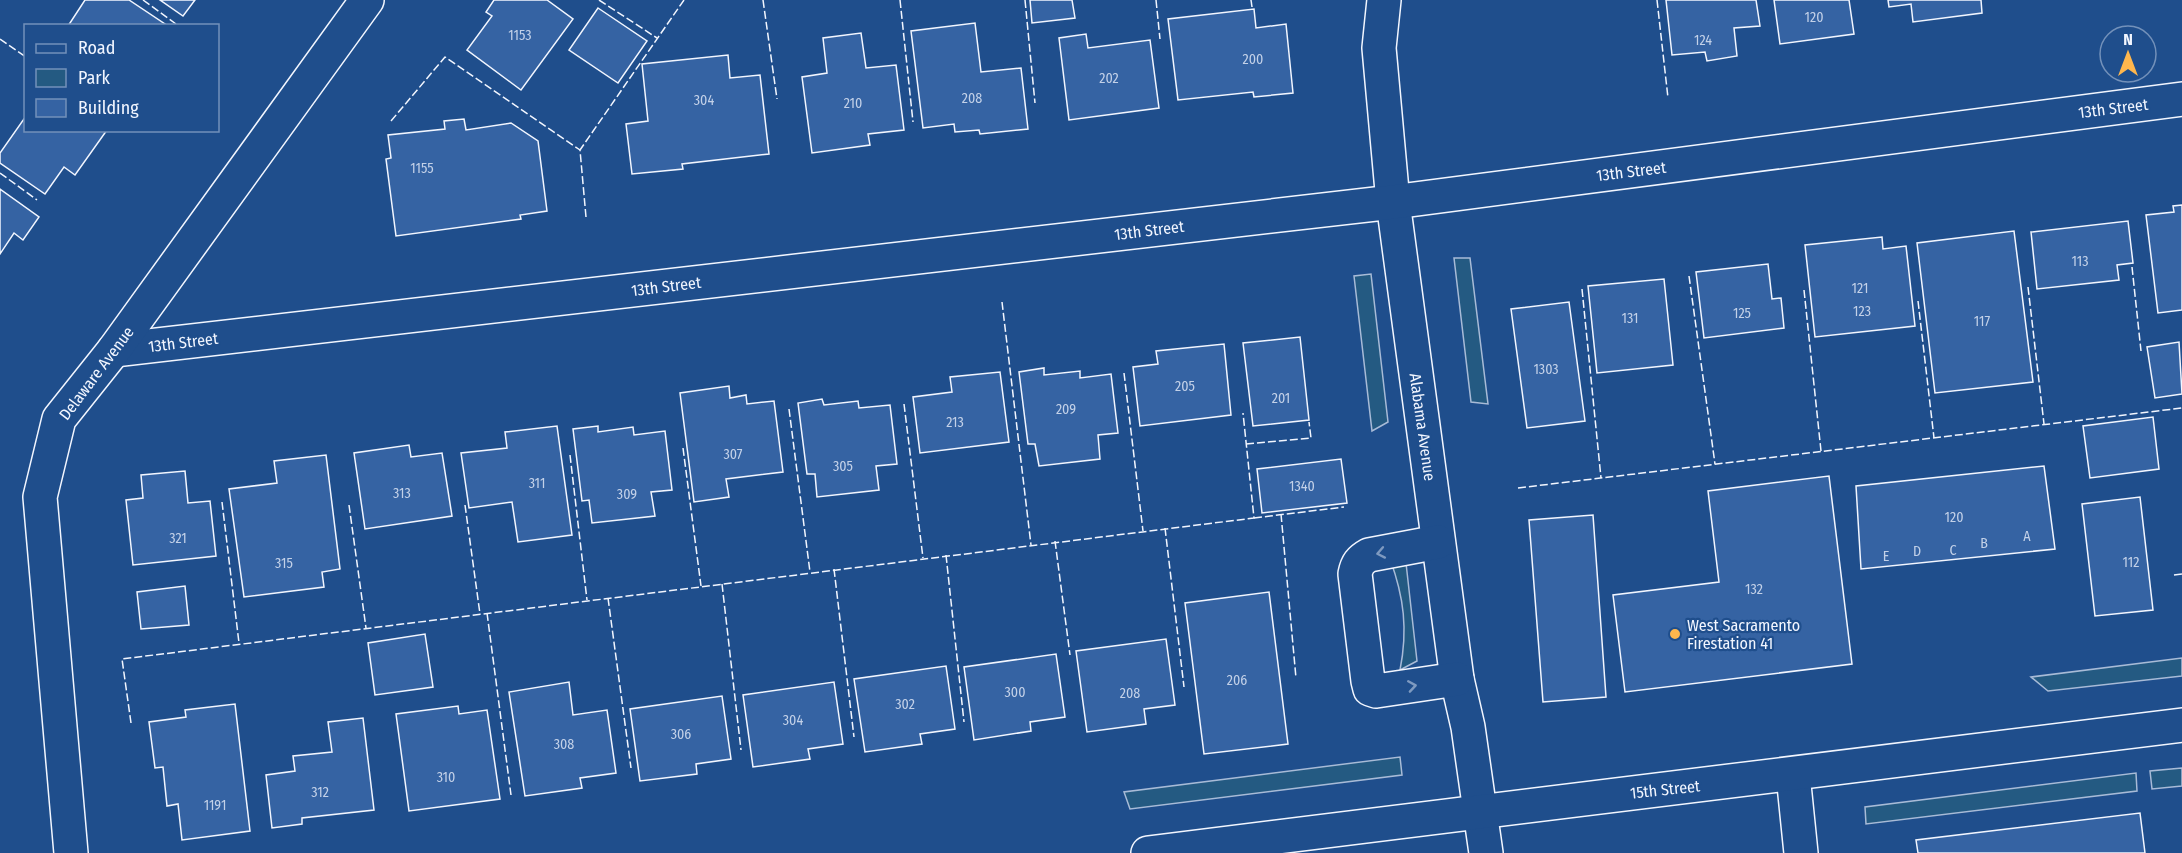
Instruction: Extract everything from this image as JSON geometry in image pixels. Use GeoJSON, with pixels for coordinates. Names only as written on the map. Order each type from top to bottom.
{"type":"FeatureCollection","features":[{"type":"Feature","properties":{"kind":"street","name":"Delaware Avenue"},"geometry":{"type":"LineString","coordinates":[[71,853],[40,496],[58,419],[114,350],[367,0]]}},
{"type":"Feature","properties":{"kind":"street","name":"Alabama Avenue"},"geometry":{"type":"LineString","coordinates":[[1384,0],[1379,48],[1393,202],[1457,679],[1468,727],[1486,853]]}},
{"type":"Feature","properties":{"kind":"street","name":"13th Street"},"geometry":{"type":"LineString","coordinates":[[114,350],[1393,202],[2182,99]]}},
{"type":"Feature","properties":{"kind":"street"},"geometry":{"type":"LineString","coordinates":[[1438,542],[1369,555],[1361,560],[1357,567],[1355,574],[1368,681],[1370,689],[1376,691],[1457,679]]}},
{"type":"Feature","properties":{"kind":"street","name":"15th Street"},"geometry":{"type":"LineString","coordinates":[[1148,853],[1480,810],[1793,775],[2182,725]]}},
{"type":"Feature","properties":{"kind":"street"},"geometry":{"type":"LineString","coordinates":[[1793,775],[1801,853]]}},
{"type":"Feature","properties":{"kind":"green space"},"geometry":{"type":"Polygon","coordinates":[[[1454,258],[1470,258],[1488,404],[1471,402],[1454,258]]]}},
{"type":"Feature","properties":{"kind":"green space"},"geometry":{"type":"Polygon","coordinates":[[[1371,274],[1388,422],[1372,431],[1354,276],[1371,274]]]}},
{"type":"Feature","properties":{"kind":"green space"},"geometry":{"type":"Polygon","coordinates":[[[1390,559],[1406,563],[1417,661],[1400,670],[1404,641],[1403,614],[1399,587],[1390,559]]]}},
{"type":"Feature","properties":{"kind":"green space"},"geometry":{"type":"Polygon","coordinates":[[[2182,658],[2182,676],[2048,691],[2031,677],[2182,658]]]}},
{"type":"Feature","properties":{"kind":"green space"},"geometry":{"type":"Polygon","coordinates":[[[1400,757],[1402,775],[1130,809],[1124,792],[1400,757]]]}},
{"type":"Feature","properties":{"kind":"green space"},"geometry":{"type":"Polygon","coordinates":[[[2182,768],[2182,786],[2152,789],[2150,771],[2182,768]]]}},
{"type":"Feature","properties":{"kind":"green space"},"geometry":{"type":"Polygon","coordinates":[[[2136,773],[2137,791],[1866,824],[1865,807],[2136,773]]]}},
{"type":"Feature","properties":{"kind":"building"},"geometry":{"type":"Polygon","coordinates":[[[85,0],[129,0],[165,24],[69,24],[85,0]]]}},
{"type":"Feature","properties":{"kind":"building"},"geometry":{"type":"Polygon","coordinates":[[[160,0],[195,0],[183,16],[160,0]]]}},
{"type":"Feature","properties":{"kind":"building"},"geometry":{"type":"Polygon","coordinates":[[[494,0],[547,0],[573,19],[521,90],[467,50],[492,16],[486,12],[494,0]]]}},
{"type":"Feature","properties":{"kind":"building"},"geometry":{"type":"Polygon","coordinates":[[[1030,0],[1072,0],[1075,18],[1032,23],[1030,0]]]}},
{"type":"Feature","properties":{"kind":"building"},"geometry":{"type":"Polygon","coordinates":[[[1666,0],[1756,0],[1760,26],[1734,28],[1737,56],[1707,61],[1705,52],[1672,55],[1666,0]]]}},
{"type":"Feature","properties":{"kind":"building"},"geometry":{"type":"Polygon","coordinates":[[[1774,0],[1849,0],[1854,34],[1780,44],[1774,0]]]}},
{"type":"Feature","properties":{"kind":"building"},"geometry":{"type":"Polygon","coordinates":[[[1888,0],[1981,0],[1982,13],[1913,22],[1911,4],[1889,7],[1888,0]]]}},
{"type":"Feature","properties":{"kind":"building"},"geometry":{"type":"Polygon","coordinates":[[[598,8],[647,41],[618,83],[569,50],[598,8]]]}},
{"type":"Feature","properties":{"kind":"building"},"geometry":{"type":"Polygon","coordinates":[[[1254,9],[1256,28],[1286,24],[1293,93],[1254,97],[1253,92],[1178,100],[1168,19],[1254,9]]]}},
{"type":"Feature","properties":{"kind":"building"},"geometry":{"type":"Polygon","coordinates":[[[975,23],[981,72],[1021,68],[1028,129],[980,134],[979,130],[955,132],[954,124],[923,128],[911,31],[975,23]]]}},
{"type":"Feature","properties":{"kind":"building"},"geometry":{"type":"Polygon","coordinates":[[[861,33],[866,68],[896,65],[904,130],[868,134],[870,145],[812,153],[802,77],[827,73],[823,38],[861,33]]]}},
{"type":"Feature","properties":{"kind":"building"},"geometry":{"type":"Polygon","coordinates":[[[1086,34],[1088,48],[1150,40],[1159,108],[1069,120],[1059,38],[1086,34]]]}},
{"type":"Feature","properties":{"kind":"building"},"geometry":{"type":"Polygon","coordinates":[[[728,55],[730,78],[760,75],[769,154],[682,164],[683,169],[632,174],[626,124],[648,121],[642,64],[728,55]]]}},
{"type":"Feature","properties":{"kind":"building"},"geometry":{"type":"Polygon","coordinates":[[[24,119],[24,132],[106,132],[75,175],[64,167],[45,194],[0,163],[0,153],[24,119]]]}},
{"type":"Feature","properties":{"kind":"building"},"geometry":{"type":"Polygon","coordinates":[[[464,119],[466,130],[511,123],[538,141],[547,211],[520,215],[521,219],[396,236],[386,159],[391,158],[388,135],[445,129],[444,121],[464,119]]]}},
{"type":"Feature","properties":{"kind":"building"},"geometry":{"type":"Polygon","coordinates":[[[0,189],[39,217],[23,240],[14,233],[0,254],[0,189]]]}},
{"type":"Feature","properties":{"kind":"building"},"geometry":{"type":"Polygon","coordinates":[[[2182,205],[2182,310],[2158,313],[2146,215],[2174,212],[2173,206],[2182,205]]]}},
{"type":"Feature","properties":{"kind":"building"},"geometry":{"type":"Polygon","coordinates":[[[2128,221],[2133,263],[2117,265],[2119,280],[2037,289],[2031,232],[2128,221]]]}},
{"type":"Feature","properties":{"kind":"building"},"geometry":{"type":"Polygon","coordinates":[[[2014,231],[2033,382],[1935,393],[1917,243],[2014,231]]]}},
{"type":"Feature","properties":{"kind":"building"},"geometry":{"type":"Polygon","coordinates":[[[1882,237],[1883,249],[1906,246],[1915,326],[1815,337],[1805,245],[1882,237]]]}},
{"type":"Feature","properties":{"kind":"building"},"geometry":{"type":"Polygon","coordinates":[[[1768,264],[1772,299],[1781,298],[1784,328],[1704,338],[1696,272],[1768,264]]]}},
{"type":"Feature","properties":{"kind":"building"},"geometry":{"type":"Polygon","coordinates":[[[1664,279],[1673,365],[1597,373],[1588,286],[1664,279]]]}},
{"type":"Feature","properties":{"kind":"building"},"geometry":{"type":"Polygon","coordinates":[[[1569,302],[1585,421],[1527,428],[1511,309],[1569,302]]]}},
{"type":"Feature","properties":{"kind":"building"},"geometry":{"type":"Polygon","coordinates":[[[1300,337],[1309,420],[1253,426],[1243,343],[1300,337]]]}},
{"type":"Feature","properties":{"kind":"building"},"geometry":{"type":"Polygon","coordinates":[[[2179,342],[2182,394],[2155,398],[2147,347],[2179,342]]]}},
{"type":"Feature","properties":{"kind":"building"},"geometry":{"type":"Polygon","coordinates":[[[1224,344],[1231,415],[1140,426],[1133,367],[1158,364],[1156,351],[1224,344]]]}},
{"type":"Feature","properties":{"kind":"building"},"geometry":{"type":"Polygon","coordinates":[[[1044,368],[1044,375],[1080,371],[1080,378],[1111,374],[1118,433],[1098,435],[1100,459],[1039,466],[1035,444],[1028,444],[1019,372],[1044,368]]]}},
{"type":"Feature","properties":{"kind":"building"},"geometry":{"type":"Polygon","coordinates":[[[1000,372],[1009,442],[920,453],[913,397],[952,392],[950,377],[1000,372]]]}},
{"type":"Feature","properties":{"kind":"building"},"geometry":{"type":"Polygon","coordinates":[[[729,386],[730,398],[746,395],[747,404],[774,401],[783,472],[726,479],[729,497],[694,502],[680,393],[729,386]]]}},
{"type":"Feature","properties":{"kind":"building"},"geometry":{"type":"Polygon","coordinates":[[[822,399],[824,405],[858,401],[859,408],[890,405],[897,464],[876,466],[879,490],[817,497],[815,474],[807,474],[798,403],[822,399]]]}},
{"type":"Feature","properties":{"kind":"building"},"geometry":{"type":"Polygon","coordinates":[[[2153,417],[2159,469],[2090,478],[2083,426],[2153,417]]]}},
{"type":"Feature","properties":{"kind":"building"},"geometry":{"type":"Polygon","coordinates":[[[557,426],[572,535],[518,542],[512,502],[469,508],[461,453],[507,448],[505,432],[557,426]]]}},
{"type":"Feature","properties":{"kind":"building"},"geometry":{"type":"Polygon","coordinates":[[[598,426],[598,432],[633,427],[634,435],[665,431],[672,490],[651,492],[655,516],[592,523],[589,500],[582,501],[573,429],[598,426]]]}},
{"type":"Feature","properties":{"kind":"building"},"geometry":{"type":"Polygon","coordinates":[[[409,445],[411,457],[442,453],[452,516],[365,529],[354,453],[409,445]]]}},
{"type":"Feature","properties":{"kind":"building"},"geometry":{"type":"Polygon","coordinates":[[[326,455],[340,569],[322,572],[324,587],[244,597],[229,489],[277,483],[274,461],[326,455]]]}},
{"type":"Feature","properties":{"kind":"building"},"geometry":{"type":"Polygon","coordinates":[[[1341,459],[1347,503],[1262,513],[1257,469],[1341,459]]]}},
{"type":"Feature","properties":{"kind":"building"},"geometry":{"type":"Polygon","coordinates":[[[2044,466],[2055,549],[1861,569],[1856,486],[2044,466]]]}},
{"type":"Feature","properties":{"kind":"building"},"geometry":{"type":"Polygon","coordinates":[[[185,471],[188,503],[210,501],[216,556],[133,565],[126,500],[143,498],[141,475],[185,471]]]}},
{"type":"Feature","properties":{"kind":"building"},"geometry":{"type":"Polygon","coordinates":[[[1829,476],[1852,664],[1625,692],[1613,595],[1719,582],[1708,491],[1829,476]]]}},
{"type":"Feature","properties":{"kind":"building"},"geometry":{"type":"Polygon","coordinates":[[[2140,497],[2153,610],[2095,616],[2082,504],[2140,497]]]}},
{"type":"Feature","properties":{"kind":"building"},"geometry":{"type":"Polygon","coordinates":[[[1593,515],[1606,697],[1543,702],[1529,520],[1593,515]]]}},
{"type":"Feature","properties":{"kind":"building"},"geometry":{"type":"Polygon","coordinates":[[[185,586],[189,625],[141,629],[137,592],[185,586]]]}},
{"type":"Feature","properties":{"kind":"building"},"geometry":{"type":"Polygon","coordinates":[[[1269,592],[1288,744],[1204,754],[1185,603],[1269,592]]]}},
{"type":"Feature","properties":{"kind":"building"},"geometry":{"type":"Polygon","coordinates":[[[425,634],[433,687],[375,695],[368,643],[425,634]]]}},
{"type":"Feature","properties":{"kind":"building"},"geometry":{"type":"Polygon","coordinates":[[[1166,639],[1175,705],[1144,709],[1146,724],[1087,732],[1076,651],[1166,639]]]}},
{"type":"Feature","properties":{"kind":"building"},"geometry":{"type":"Polygon","coordinates":[[[1056,654],[1065,717],[1030,722],[1031,731],[974,740],[964,667],[1056,654]]]}},
{"type":"Feature","properties":{"kind":"building"},"geometry":{"type":"Polygon","coordinates":[[[946,666],[955,729],[920,734],[922,744],[865,752],[854,679],[946,666]]]}},
{"type":"Feature","properties":{"kind":"building"},"geometry":{"type":"Polygon","coordinates":[[[569,682],[573,715],[607,710],[616,773],[580,778],[582,788],[525,796],[509,692],[569,682]]]}},
{"type":"Feature","properties":{"kind":"building"},"geometry":{"type":"Polygon","coordinates":[[[834,682],[843,744],[808,749],[810,759],[753,767],[743,695],[834,682]]]}},
{"type":"Feature","properties":{"kind":"building"},"geometry":{"type":"Polygon","coordinates":[[[722,696],[731,759],[696,764],[697,774],[640,781],[630,709],[722,696]]]}},
{"type":"Feature","properties":{"kind":"building"},"geometry":{"type":"Polygon","coordinates":[[[235,704],[250,831],[182,840],[178,804],[167,806],[163,767],[155,768],[149,722],[186,717],[185,710],[235,704]]]}},
{"type":"Feature","properties":{"kind":"building"},"geometry":{"type":"Polygon","coordinates":[[[458,706],[459,714],[487,710],[500,799],[409,811],[396,714],[458,706]]]}},
{"type":"Feature","properties":{"kind":"building"},"geometry":{"type":"Polygon","coordinates":[[[363,718],[374,810],[302,818],[302,824],[272,828],[266,775],[295,771],[293,756],[332,752],[328,722],[363,718]]]}},
{"type":"Feature","properties":{"kind":"building"},"geometry":{"type":"Polygon","coordinates":[[[2140,813],[2145,853],[1918,853],[1916,840],[2140,813]]]}},
{"type":"Feature","properties":{"kind":"fence"},"geometry":{"type":"LineString","coordinates":[[143,0],[176,24]]}},
{"type":"Feature","properties":{"kind":"fence"},"geometry":{"type":"LineString","coordinates":[[599,0],[657,38]]}},
{"type":"Feature","properties":{"kind":"fence"},"geometry":{"type":"LineString","coordinates":[[586,217],[580,150],[684,0]]}},
{"type":"Feature","properties":{"kind":"fence"},"geometry":{"type":"LineString","coordinates":[[763,0],[777,99]]}},
{"type":"Feature","properties":{"kind":"fence"},"geometry":{"type":"LineString","coordinates":[[900,0],[913,122]]}},
{"type":"Feature","properties":{"kind":"fence"},"geometry":{"type":"LineString","coordinates":[[1025,0],[1035,103]]}},
{"type":"Feature","properties":{"kind":"fence"},"geometry":{"type":"LineString","coordinates":[[1156,0],[1160,39]]}},
{"type":"Feature","properties":{"kind":"fence"},"geometry":{"type":"LineString","coordinates":[[1251,0],[1252,7]]}},
{"type":"Feature","properties":{"kind":"fence"},"geometry":{"type":"LineString","coordinates":[[1657,0],[1668,98]]}},
{"type":"Feature","properties":{"kind":"fence"},"geometry":{"type":"LineString","coordinates":[[0,39],[24,56]]}},
{"type":"Feature","properties":{"kind":"fence"},"geometry":{"type":"LineString","coordinates":[[391,121],[445,57],[580,150]]}},
{"type":"Feature","properties":{"kind":"fence"},"geometry":{"type":"LineString","coordinates":[[0,173],[37,200]]}},
{"type":"Feature","properties":{"kind":"fence"},"geometry":{"type":"LineString","coordinates":[[2132,267],[2141,351]]}},
{"type":"Feature","properties":{"kind":"fence"},"geometry":{"type":"LineString","coordinates":[[1689,276],[1715,464]]}},
{"type":"Feature","properties":{"kind":"fence"},"geometry":{"type":"LineString","coordinates":[[2028,287],[2044,424]]}},
{"type":"Feature","properties":{"kind":"fence"},"geometry":{"type":"LineString","coordinates":[[1582,289],[1601,478]]}},
{"type":"Feature","properties":{"kind":"fence"},"geometry":{"type":"LineString","coordinates":[[1804,290],[1821,451]]}},
{"type":"Feature","properties":{"kind":"fence"},"geometry":{"type":"LineString","coordinates":[[1918,301],[1934,438]]}},
{"type":"Feature","properties":{"kind":"fence"},"geometry":{"type":"LineString","coordinates":[[1002,302],[1031,545]]}},
{"type":"Feature","properties":{"kind":"fence"},"geometry":{"type":"LineString","coordinates":[[1124,373],[1143,531]]}},
{"type":"Feature","properties":{"kind":"fence"},"geometry":{"type":"LineString","coordinates":[[904,404],[923,558]]}},
{"type":"Feature","properties":{"kind":"fence"},"geometry":{"type":"LineString","coordinates":[[1518,488],[2182,408]]}},
{"type":"Feature","properties":{"kind":"fence"},"geometry":{"type":"LineString","coordinates":[[789,409],[810,572]]}},
{"type":"Feature","properties":{"kind":"fence"},"geometry":{"type":"LineString","coordinates":[[131,723],[122,659],[1254,518],[1243,413]]}},
{"type":"Feature","properties":{"kind":"fence"},"geometry":{"type":"LineString","coordinates":[[1246,444],[1311,438],[1309,422]]}},
{"type":"Feature","properties":{"kind":"fence"},"geometry":{"type":"LineString","coordinates":[[683,448],[701,586]]}},
{"type":"Feature","properties":{"kind":"fence"},"geometry":{"type":"LineString","coordinates":[[570,455],[587,600]]}},
{"type":"Feature","properties":{"kind":"fence"},"geometry":{"type":"LineString","coordinates":[[222,502],[239,643]]}},
{"type":"Feature","properties":{"kind":"fence"},"geometry":{"type":"LineString","coordinates":[[349,505],[366,628]]}},
{"type":"Feature","properties":{"kind":"fence"},"geometry":{"type":"LineString","coordinates":[[465,505],[480,614]]}},
{"type":"Feature","properties":{"kind":"fence"},"geometry":{"type":"LineString","coordinates":[[1254,518],[1344,507]]}},
{"type":"Feature","properties":{"kind":"fence"},"geometry":{"type":"LineString","coordinates":[[1281,514],[1296,678]]}},
{"type":"Feature","properties":{"kind":"fence"},"geometry":{"type":"LineString","coordinates":[[1165,528],[1184,687]]}},
{"type":"Feature","properties":{"kind":"fence"},"geometry":{"type":"LineString","coordinates":[[1055,541],[1070,655]]}},
{"type":"Feature","properties":{"kind":"fence"},"geometry":{"type":"LineString","coordinates":[[946,555],[964,722]]}},
{"type":"Feature","properties":{"kind":"fence"},"geometry":{"type":"LineString","coordinates":[[834,569],[854,737]]}},
{"type":"Feature","properties":{"kind":"fence"},"geometry":{"type":"LineString","coordinates":[[2174,575],[2182,574]]}},
{"type":"Feature","properties":{"kind":"fence"},"geometry":{"type":"LineString","coordinates":[[722,584],[741,750]]}},
{"type":"Feature","properties":{"kind":"fence"},"geometry":{"type":"LineString","coordinates":[[608,598],[631,768]]}},
{"type":"Feature","properties":{"kind":"fence"},"geometry":{"type":"LineString","coordinates":[[487,613],[511,795]]}},
{"type":"Feature","properties":{"kind":"place","name":"West Sacramento Firestation 41"},"geometry":{"type":"Point","coordinates":[1675,634]}}]}
